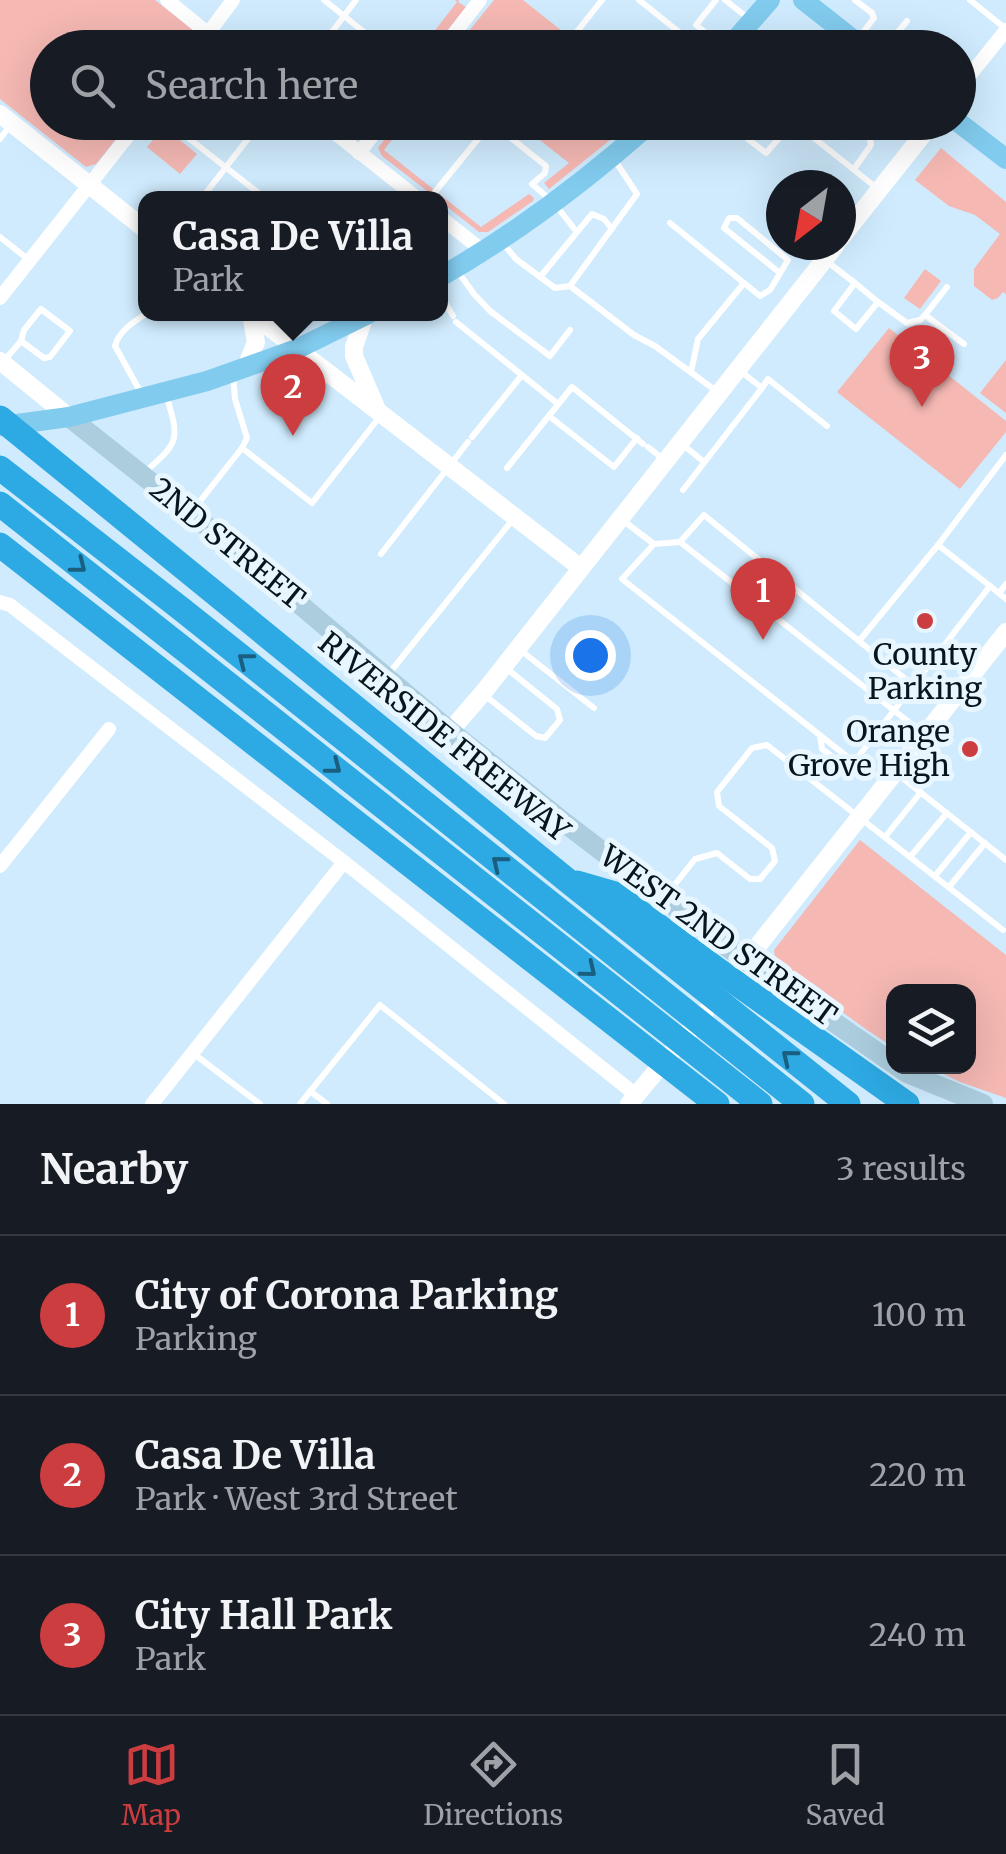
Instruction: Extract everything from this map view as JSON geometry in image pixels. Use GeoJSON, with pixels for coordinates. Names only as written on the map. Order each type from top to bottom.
{"type":"FeatureCollection","features":[{"type":"Feature","properties":{"kind":"highway","name":"RIVERSIDE FREEWAY"},"geometry":{"type":"LineString","coordinates":[[0,418],[568,881],[738,999],[848,1104]]}},
{"type":"Feature","properties":{"kind":"highway"},"geometry":{"type":"LineString","coordinates":[[0,468],[409,790],[690,1031],[760,1104]]}},
{"type":"Feature","properties":{"kind":"highway"},"geometry":{"type":"LineString","coordinates":[[1,505],[690,1031],[802,1104]]}},
{"type":"Feature","properties":{"kind":"highway"},"geometry":{"type":"LineString","coordinates":[[0,545],[717,1104]]}},
{"type":"Feature","properties":{"kind":"highway"},"geometry":{"type":"LineString","coordinates":[[0,565],[331,802]]}},
{"type":"Feature","properties":{"kind":"highway"},"geometry":{"type":"LineString","coordinates":[[738,999],[907,1104]]}},
{"type":"Feature","properties":{"kind":"main road"},"geometry":{"type":"LineString","coordinates":[[743,30],[770,0]]}},
{"type":"Feature","properties":{"kind":"main road"},"geometry":{"type":"LineString","coordinates":[[803,0],[842,30]]}},
{"type":"Feature","properties":{"kind":"main road"},"geometry":{"type":"LineString","coordinates":[[976,136],[1006,160]]}},
{"type":"Feature","properties":{"kind":"main road"},"geometry":{"type":"LineString","coordinates":[[448,273],[554,204],[630,140]]}},
{"type":"Feature","properties":{"kind":"main road"},"geometry":{"type":"LineString","coordinates":[[0,427],[70,417],[166,393],[297,348],[353,321]]}},
{"type":"Feature","properties":{"kind":"main road","name":"2ND STREET"},"geometry":{"type":"LineString","coordinates":[[70,417],[450,731]]}},
{"type":"Feature","properties":{"kind":"main road","name":"WEST 2ND STREET"},"geometry":{"type":"LineString","coordinates":[[450,731],[746,962],[886,1058]]}},
{"type":"Feature","properties":{"kind":"main road","name":"WEST 2ND STREET"},"geometry":{"type":"LineString","coordinates":[[909,1074],[982,1104]]}},
{"type":"Feature","properties":{"kind":"street"},"geometry":{"type":"LineString","coordinates":[[166,0],[204,30]]}},
{"type":"Feature","properties":{"kind":"street"},"geometry":{"type":"LineString","coordinates":[[210,30],[234,0]]}},
{"type":"Feature","properties":{"kind":"street"},"geometry":{"type":"LineString","coordinates":[[457,30],[480,0]]}},
{"type":"Feature","properties":{"kind":"street"},"geometry":{"type":"LineString","coordinates":[[976,68],[1006,30]]}},
{"type":"Feature","properties":{"kind":"street"},"geometry":{"type":"LineString","coordinates":[[4,126],[138,224]]}},
{"type":"Feature","properties":{"kind":"street"},"geometry":{"type":"LineString","coordinates":[[0,298],[125,140]]}},
{"type":"Feature","properties":{"kind":"street"},"geometry":{"type":"LineString","coordinates":[[343,140],[408,191]]}},
{"type":"Feature","properties":{"kind":"street"},"geometry":{"type":"LineString","coordinates":[[359,153],[369,140]]}},
{"type":"Feature","properties":{"kind":"street"},"geometry":{"type":"LineString","coordinates":[[856,220],[919,140]]}},
{"type":"Feature","properties":{"kind":"street"},"geometry":{"type":"LineString","coordinates":[[448,221],[492,246]]}},
{"type":"Feature","properties":{"kind":"street"},"geometry":{"type":"LineString","coordinates":[[450,731],[824,260]]}},
{"type":"Feature","properties":{"kind":"street"},"geometry":{"type":"LineString","coordinates":[[240,369],[256,342],[253,321]]}},
{"type":"Feature","properties":{"kind":"street"},"geometry":{"type":"LineString","coordinates":[[261,321],[581,568]]}},
{"type":"Feature","properties":{"kind":"street"},"geometry":{"type":"LineString","coordinates":[[364,321],[354,356],[380,413]]}},
{"type":"Feature","properties":{"kind":"street","name":"2ND STREET"},"geometry":{"type":"LineString","coordinates":[[1,362],[70,417]]}},
{"type":"Feature","properties":{"kind":"street"},"geometry":{"type":"LineString","coordinates":[[0,602],[10,605],[344,862],[633,1100],[1006,632]]}},
{"type":"Feature","properties":{"kind":"street"},"geometry":{"type":"LineString","coordinates":[[0,866],[109,729]]}},
{"type":"Feature","properties":{"kind":"street"},"geometry":{"type":"LineString","coordinates":[[152,1104],[344,862]]}},
{"type":"Feature","properties":{"kind":"lane"},"geometry":{"type":"LineString","coordinates":[[324,0],[362,30]]}},
{"type":"Feature","properties":{"kind":"lane"},"geometry":{"type":"LineString","coordinates":[[334,30],[356,0]]}},
{"type":"Feature","properties":{"kind":"lane"},"geometry":{"type":"LineString","coordinates":[[578,30],[602,0]]}},
{"type":"Feature","properties":{"kind":"lane"},"geometry":{"type":"LineString","coordinates":[[639,0],[676,30]]}},
{"type":"Feature","properties":{"kind":"lane"},"geometry":{"type":"LineString","coordinates":[[703,30],[696,25],[716,0]]}},
{"type":"Feature","properties":{"kind":"lane"},"geometry":{"type":"LineString","coordinates":[[725,0],[751,21]]}},
{"type":"Feature","properties":{"kind":"lane"},"geometry":{"type":"LineString","coordinates":[[855,0],[872,13],[874,18],[868,30]]}},
{"type":"Feature","properties":{"kind":"lane"},"geometry":{"type":"LineString","coordinates":[[970,0],[1006,30]]}},
{"type":"Feature","properties":{"kind":"lane"},"geometry":{"type":"LineString","coordinates":[[900,30],[906,22]]}},
{"type":"Feature","properties":{"kind":"lane"},"geometry":{"type":"LineString","coordinates":[[191,140],[256,191]]}},
{"type":"Feature","properties":{"kind":"lane"},"geometry":{"type":"LineString","coordinates":[[208,191],[248,140]]}},
{"type":"Feature","properties":{"kind":"lane"},"geometry":{"type":"LineString","coordinates":[[436,191],[477,140]]}},
{"type":"Feature","properties":{"kind":"lane"},"geometry":{"type":"LineString","coordinates":[[513,140],[546,166],[545,173],[532,184],[576,231]]}},
{"type":"Feature","properties":{"kind":"lane"},"geometry":{"type":"LineString","coordinates":[[748,140],[766,154],[778,140]]}},
{"type":"Feature","properties":{"kind":"lane"},"geometry":{"type":"LineString","coordinates":[[817,140],[880,190]]}},
{"type":"Feature","properties":{"kind":"lane"},"geometry":{"type":"LineString","coordinates":[[854,169],[872,145],[870,140]]}},
{"type":"Feature","properties":{"kind":"lane"},"geometry":{"type":"LineString","coordinates":[[570,286],[637,194],[613,157]]}},
{"type":"Feature","properties":{"kind":"lane"},"geometry":{"type":"LineString","coordinates":[[540,277],[592,214],[604,219],[612,229]]}},
{"type":"Feature","properties":{"kind":"lane"},"geometry":{"type":"LineString","coordinates":[[670,223],[760,296],[770,290],[788,260],[737,218],[729,218],[724,228],[780,273]]}},
{"type":"Feature","properties":{"kind":"lane"},"geometry":{"type":"LineString","coordinates":[[0,237],[30,260]]}},
{"type":"Feature","properties":{"kind":"lane"},"geometry":{"type":"LineString","coordinates":[[492,246],[555,288],[570,286],[719,393]]}},
{"type":"Feature","properties":{"kind":"lane"},"geometry":{"type":"LineString","coordinates":[[836,260],[855,284],[906,323],[920,320],[947,286]]}},
{"type":"Feature","properties":{"kind":"lane"},"geometry":{"type":"LineString","coordinates":[[448,273],[490,312],[550,356],[570,330]]}},
{"type":"Feature","properties":{"kind":"lane"},"geometry":{"type":"LineString","coordinates":[[691,372],[698,339],[744,284]]}},
{"type":"Feature","properties":{"kind":"lane"},"geometry":{"type":"LineString","coordinates":[[855,284],[834,311],[856,328],[878,302]]}},
{"type":"Feature","properties":{"kind":"lane"},"geometry":{"type":"LineString","coordinates":[[448,307],[455,319],[558,404]]}},
{"type":"Feature","properties":{"kind":"lane"},"geometry":{"type":"LineString","coordinates":[[1,362],[21,341],[24,330],[41,308],[70,331],[44,358],[21,341]]}},
{"type":"Feature","properties":{"kind":"lane"},"geometry":{"type":"LineString","coordinates":[[925,314],[964,344]]}},
{"type":"Feature","properties":{"kind":"lane"},"geometry":{"type":"LineString","coordinates":[[138,319],[117,338],[115,346],[144,398]]}},
{"type":"Feature","properties":{"kind":"lane"},"geometry":{"type":"LineString","coordinates":[[190,513],[247,438],[235,399],[240,369]]}},
{"type":"Feature","properties":{"kind":"lane"},"geometry":{"type":"LineString","coordinates":[[738,370],[762,388]]}},
{"type":"Feature","properties":{"kind":"lane"},"geometry":{"type":"LineString","coordinates":[[381,554],[522,375]]}},
{"type":"Feature","properties":{"kind":"lane"},"geometry":{"type":"LineString","coordinates":[[683,490],[768,380],[827,426]]}},
{"type":"Feature","properties":{"kind":"lane"},"geometry":{"type":"LineString","coordinates":[[507,468],[572,387],[665,461]]}},
{"type":"Feature","properties":{"kind":"lane"},"geometry":{"type":"LineString","coordinates":[[142,475],[174,443],[177,432],[166,393]]}},
{"type":"Feature","properties":{"kind":"lane"},"geometry":{"type":"LineString","coordinates":[[242,448],[312,503],[380,413]]}},
{"type":"Feature","properties":{"kind":"lane"},"geometry":{"type":"LineString","coordinates":[[549,416],[614,468],[643,443]]}},
{"type":"Feature","properties":{"kind":"lane"},"geometry":{"type":"LineString","coordinates":[[680,443],[704,462]]}},
{"type":"Feature","properties":{"kind":"lane"},"geometry":{"type":"LineString","coordinates":[[859,641],[1006,455]]}},
{"type":"Feature","properties":{"kind":"lane"},"geometry":{"type":"LineString","coordinates":[[680,542],[704,515],[914,686]]}},
{"type":"Feature","properties":{"kind":"lane"},"geometry":{"type":"LineString","coordinates":[[387,676],[515,517]]}},
{"type":"Feature","properties":{"kind":"lane"},"geometry":{"type":"LineString","coordinates":[[620,518],[654,544],[680,542],[925,734]]}},
{"type":"Feature","properties":{"kind":"lane"},"geometry":{"type":"LineString","coordinates":[[654,544],[622,580],[854,762],[990,586]]}},
{"type":"Feature","properties":{"kind":"lane"},"geometry":{"type":"LineString","coordinates":[[938,545],[1006,599]]}},
{"type":"Feature","properties":{"kind":"lane"},"geometry":{"type":"LineString","coordinates":[[748,596],[769,568]]}},
{"type":"Feature","properties":{"kind":"lane"},"geometry":{"type":"LineString","coordinates":[[998,593],[1006,584]]}},
{"type":"Feature","properties":{"kind":"lane"},"geometry":{"type":"LineString","coordinates":[[770,613],[792,586]]}},
{"type":"Feature","properties":{"kind":"lane"},"geometry":{"type":"LineString","coordinates":[[518,648],[594,708]]}},
{"type":"Feature","properties":{"kind":"lane"},"geometry":{"type":"LineString","coordinates":[[482,694],[536,736],[545,738],[560,720],[558,709],[504,666]]}},
{"type":"Feature","properties":{"kind":"lane"},"geometry":{"type":"LineString","coordinates":[[664,898],[695,859],[717,854],[750,879],[760,879],[775,861],[772,848],[719,806],[718,792],[752,748],[768,746],[1005,930]]}},
{"type":"Feature","properties":{"kind":"lane"},"geometry":{"type":"LineString","coordinates":[[896,772],[1006,860]]}},
{"type":"Feature","properties":{"kind":"lane"},"geometry":{"type":"LineString","coordinates":[[886,837],[921,792]]}},
{"type":"Feature","properties":{"kind":"lane"},"geometry":{"type":"LineString","coordinates":[[910,856],[947,813]]}},
{"type":"Feature","properties":{"kind":"lane"},"geometry":{"type":"LineString","coordinates":[[935,876],[970,832]]}},
{"type":"Feature","properties":{"kind":"lane"},"geometry":{"type":"LineString","coordinates":[[949,887],[985,844]]}},
{"type":"Feature","properties":{"kind":"lane"},"geometry":{"type":"LineString","coordinates":[[300,1104],[380,1004],[504,1104]]}},
{"type":"Feature","properties":{"kind":"lane"},"geometry":{"type":"LineString","coordinates":[[193,1054],[260,1104]]}},
{"type":"Feature","properties":{"kind":"lane"},"geometry":{"type":"LineString","coordinates":[[310,1091],[327,1104]]}},
{"type":"Feature","properties":{"kind":"shaded area"},"geometry":{"type":"Polygon","coordinates":[[[0,0],[155,0],[193,30],[30,30],[30,123],[0,99],[0,0]]]}},
{"type":"Feature","properties":{"kind":"shaded area"},"geometry":{"type":"Polygon","coordinates":[[[494,0],[523,0],[561,30],[470,30],[494,0]]]}},
{"type":"Feature","properties":{"kind":"shaded area"},"geometry":{"type":"Polygon","coordinates":[[[457,2],[466,7],[448,30],[435,30],[457,2]]]}},
{"type":"Feature","properties":{"kind":"shaded area"},"geometry":{"type":"Polygon","coordinates":[[[52,140],[115,140],[96,164],[86,167],[52,140]]]}},
{"type":"Feature","properties":{"kind":"shaded area"},"geometry":{"type":"Polygon","coordinates":[[[153,140],[180,140],[197,154],[180,174],[147,147],[153,140]]]}},
{"type":"Feature","properties":{"kind":"shaded area"},"geometry":{"type":"Polygon","coordinates":[[[384,140],[392,140],[384,150],[436,191],[427,191],[382,156],[378,148],[384,140]]]}},
{"type":"Feature","properties":{"kind":"shaded area"},"geometry":{"type":"Polygon","coordinates":[[[540,140],[610,140],[549,189],[544,183],[569,163],[540,140]]]}},
{"type":"Feature","properties":{"kind":"shaded area"},"geometry":{"type":"Polygon","coordinates":[[[941,148],[1006,202],[1006,294],[1003,292],[998,298],[992,300],[974,286],[974,269],[1000,234],[975,215],[949,206],[915,180],[941,148]]]}},
{"type":"Feature","properties":{"kind":"shaded area"},"geometry":{"type":"Polygon","coordinates":[[[529,194],[534,198],[488,232],[479,232],[448,208],[448,201],[481,227],[529,194]]]}},
{"type":"Feature","properties":{"kind":"shaded area"},"geometry":{"type":"Polygon","coordinates":[[[925,269],[941,281],[920,309],[904,298],[925,269]]]}},
{"type":"Feature","properties":{"kind":"shaded area"},"geometry":{"type":"Polygon","coordinates":[[[889,328],[1006,421],[1006,432],[960,489],[837,392],[889,328]]]}},
{"type":"Feature","properties":{"kind":"shaded area"},"geometry":{"type":"Polygon","coordinates":[[[1006,360],[1006,413],[980,393],[1006,360]]]}},
{"type":"Feature","properties":{"kind":"shaded area"},"geometry":{"type":"Polygon","coordinates":[[[860,840],[1006,955],[1006,1098],[943,1074],[976,1074],[976,984],[886,984],[886,1042],[776,964],[774,950],[860,840]]]}},
{"type":"Feature","properties":{"kind":"place","name":"City Hall Park"},"geometry":{"type":"Point","coordinates":[922,407]}},
{"type":"Feature","properties":{"kind":"place","name":"Casa De Villa"},"geometry":{"type":"Point","coordinates":[293,436]}},
{"type":"Feature","properties":{"kind":"place","name":"County Parking"},"geometry":{"type":"Point","coordinates":[925,621]}},
{"type":"Feature","properties":{"kind":"place","name":"City of Corona Parking"},"geometry":{"type":"Point","coordinates":[763,640]}},
{"type":"Feature","properties":{"kind":"place","name":"Orange Grove High"},"geometry":{"type":"Point","coordinates":[970,749]}}]}
